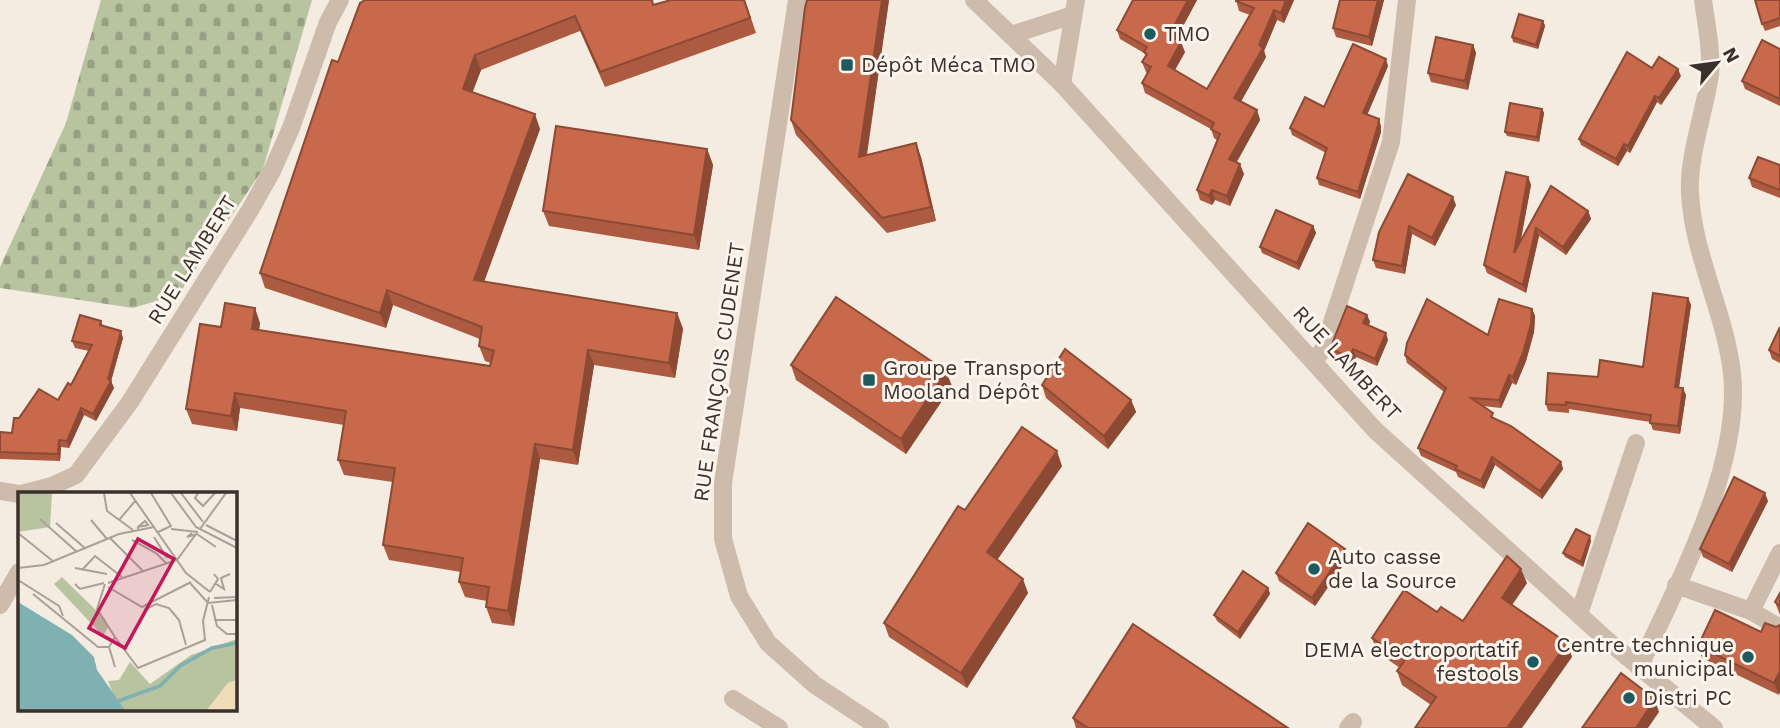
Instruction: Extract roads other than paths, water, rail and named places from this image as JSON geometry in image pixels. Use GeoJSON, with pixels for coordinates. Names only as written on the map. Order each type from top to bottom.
{"type":"FeatureCollection","features":[{"type":"Feature","properties":{"kind":"street","name":"RUE LAMBERT"},"geometry":{"type":"LineString","coordinates":[[66,492],[130,402],[250,210],[286,138],[328,22],[340,0]]}},
{"type":"Feature","properties":{"kind":"street","name":"RUE FRANÇOIS CUDENET"},"geometry":{"type":"LineString","coordinates":[[797,0],[723,483],[723,539],[739,596],[768,643],[815,685],[880,728]]}},
{"type":"Feature","properties":{"kind":"street","name":"RUE LAMBERT"},"geometry":{"type":"LineString","coordinates":[[974,0],[1062,83],[1375,430],[1639,668],[1714,728]]}},
{"type":"Feature","properties":{"kind":"street"},"geometry":{"type":"LineString","coordinates":[[1313,361],[1323,350],[1391,142],[1407,0]]}},
{"type":"Feature","properties":{"kind":"street"},"geometry":{"type":"LineString","coordinates":[[1639,668],[1703,526],[1724,462],[1733,399],[1728,348],[1695,226],[1689,192],[1710,70],[1703,0]]}},
{"type":"Feature","properties":{"kind":"street"},"geometry":{"type":"LineString","coordinates":[[1011,35],[1074,8]]}},
{"type":"Feature","properties":{"kind":"street"},"geometry":{"type":"LineString","coordinates":[[1062,83],[1074,8]]}},
{"type":"Feature","properties":{"kind":"street"},"geometry":{"type":"LineString","coordinates":[[1579,614],[1636,443]]}},
{"type":"Feature","properties":{"kind":"street"},"geometry":{"type":"LineString","coordinates":[[28,492],[52,486],[76,475]]}},
{"type":"Feature","properties":{"kind":"street"},"geometry":{"type":"LineString","coordinates":[[0,491],[18,494]]}},
{"type":"Feature","properties":{"kind":"street"},"geometry":{"type":"LineString","coordinates":[[1751,611],[1780,553]]}},
{"type":"Feature","properties":{"kind":"street"},"geometry":{"type":"LineString","coordinates":[[0,605],[18,574]]}},
{"type":"Feature","properties":{"kind":"street"},"geometry":{"type":"LineString","coordinates":[[1676,585],[1751,611],[1780,628]]}},
{"type":"Feature","properties":{"kind":"street"},"geometry":{"type":"LineString","coordinates":[[733,699],[779,728]]}},
{"type":"Feature","properties":{"kind":"place","name":"TMO"},"geometry":{"type":"Point","coordinates":[1150,34]}},
{"type":"Feature","properties":{"kind":"place","name":"Dépôt Méca TMO"},"geometry":{"type":"Point","coordinates":[847,65]}},
{"type":"Feature","properties":{"kind":"place","name":"Groupe Transport Mooland Dépôt"},"geometry":{"type":"Point","coordinates":[869,380]}},
{"type":"Feature","properties":{"kind":"place","name":"Auto casse de la Source"},"geometry":{"type":"Point","coordinates":[1314,569]}},
{"type":"Feature","properties":{"kind":"place","name":"Centre technique municipal"},"geometry":{"type":"Point","coordinates":[1748,657]}},
{"type":"Feature","properties":{"kind":"place","name":"DEMA electroportatif festools"},"geometry":{"type":"Point","coordinates":[1533,662]}},
{"type":"Feature","properties":{"kind":"place","name":"Distri PC"},"geometry":{"type":"Point","coordinates":[1629,698]}}]}
